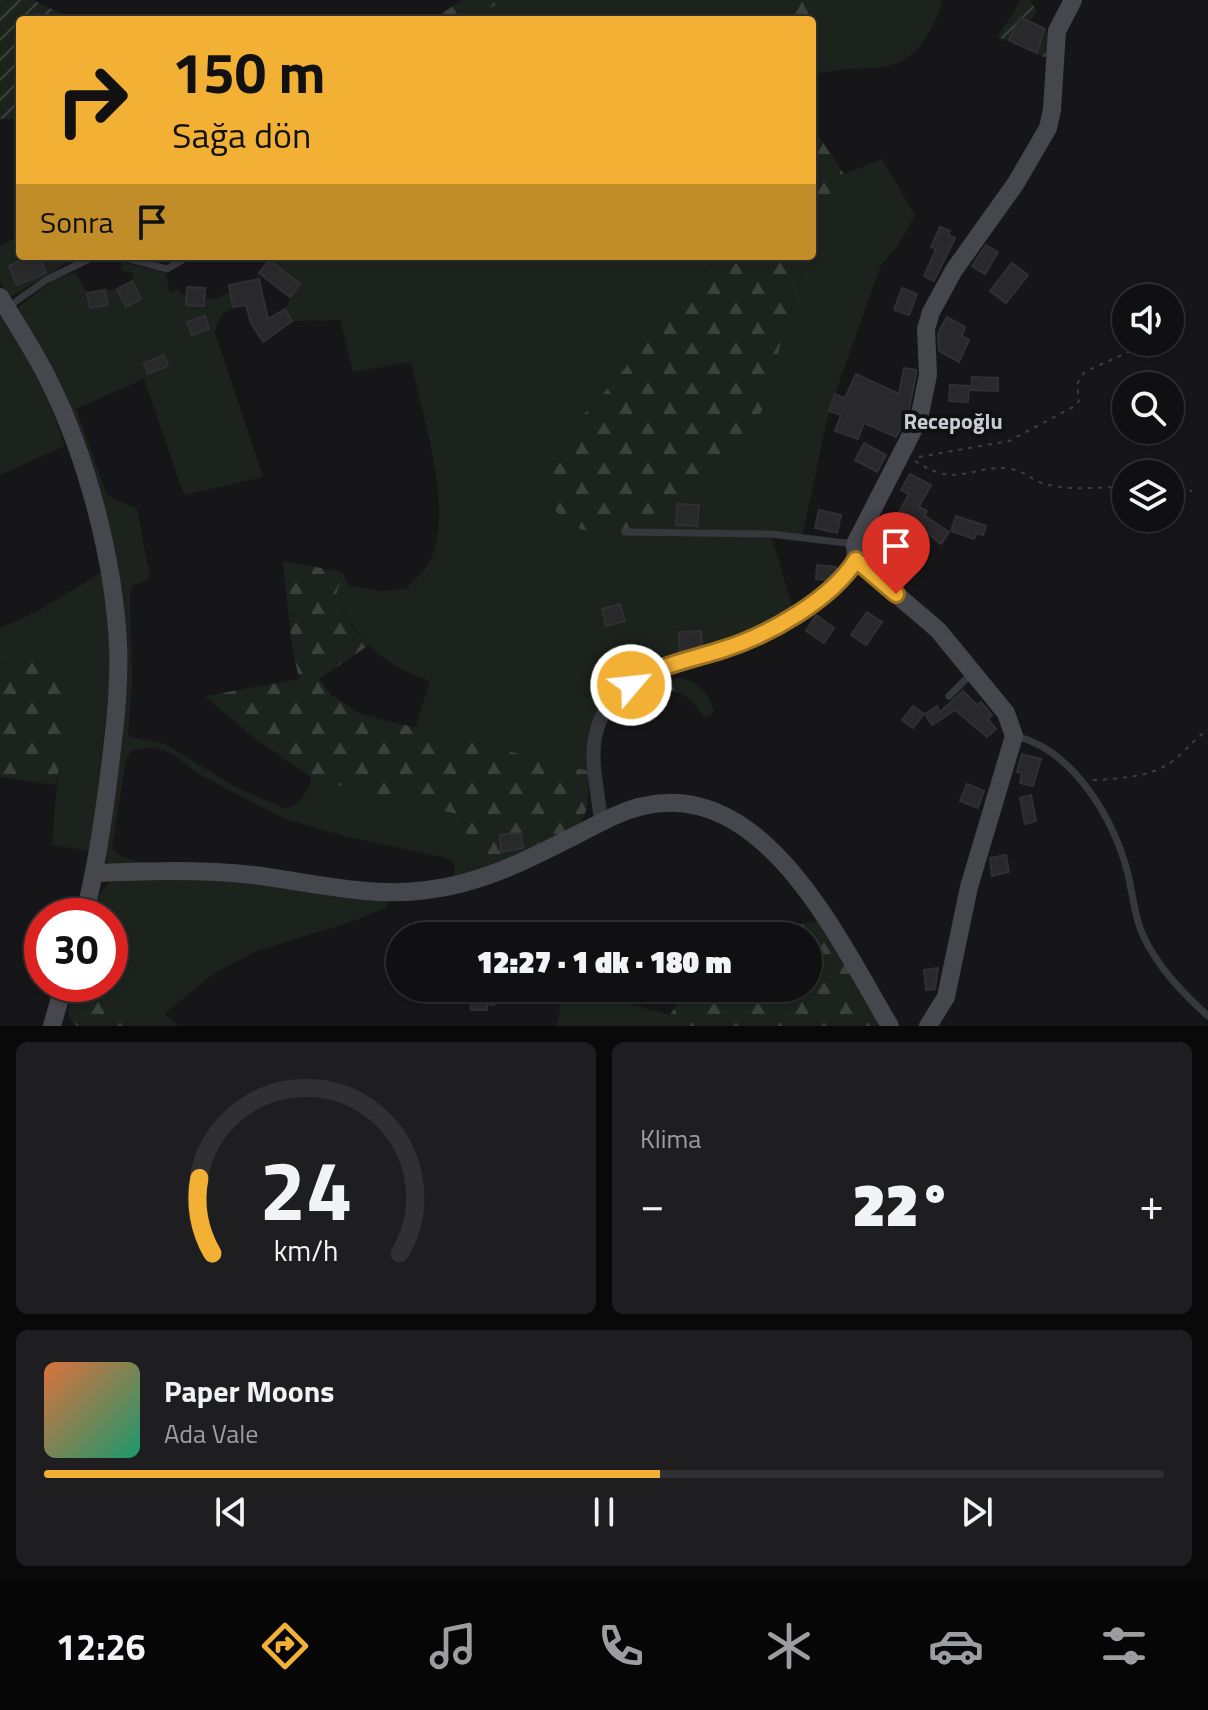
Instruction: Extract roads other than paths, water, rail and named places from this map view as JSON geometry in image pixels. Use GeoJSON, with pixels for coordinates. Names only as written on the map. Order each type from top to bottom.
{"type":"FeatureCollection","features":[{"type":"Feature","properties":{"kind":"street"},"geometry":{"type":"LineString","coordinates":[[601,823],[594,748],[605,714],[620,694],[654,671],[736,645],[793,615],[840,582],[919,419],[928,375],[926,329],[931,312],[954,270],[1016,183],[1048,128],[1057,31],[1073,0]]}},
{"type":"Feature","properties":{"kind":"street"},"geometry":{"type":"LineString","coordinates":[[3,302],[50,383],[74,443],[106,553],[114,601],[117,688],[96,873],[89,898]]}},
{"type":"Feature","properties":{"kind":"street"},"geometry":{"type":"LineString","coordinates":[[855,552],[938,630],[1006,713],[1014,736],[969,887],[946,997],[928,1026]]}},
{"type":"Feature","properties":{"kind":"street"},"geometry":{"type":"LineString","coordinates":[[96,873],[224,873],[381,891],[424,891],[445,888],[517,865],[635,809],[680,803],[713,811],[743,827],[788,867],[813,897],[890,1026]]}},
{"type":"Feature","properties":{"kind":"street"},"geometry":{"type":"LineString","coordinates":[[52,1026],[59,1002]]}},
{"type":"Feature","properties":{"kind":"lane"},"geometry":{"type":"LineString","coordinates":[[3,302],[87,260]]}},
{"type":"Feature","properties":{"kind":"lane"},"geometry":{"type":"LineString","coordinates":[[134,260],[167,269],[182,260]]}},
{"type":"Feature","properties":{"kind":"lane"},"geometry":{"type":"LineString","coordinates":[[625,532],[771,534],[855,552]]}},
{"type":"Feature","properties":{"kind":"lane"},"geometry":{"type":"LineString","coordinates":[[949,696],[973,673]]}},
{"type":"Feature","properties":{"kind":"lane"},"geometry":{"type":"LineString","coordinates":[[1014,736],[1034,742],[1056,756],[1082,780],[1123,860],[1136,913],[1147,942],[1171,978],[1208,1016]]}},
{"type":"Feature","properties":{"kind":"district","name":"Recepoğlu"},"geometry":{"type":"Point","coordinates":[953,421]}}]}
